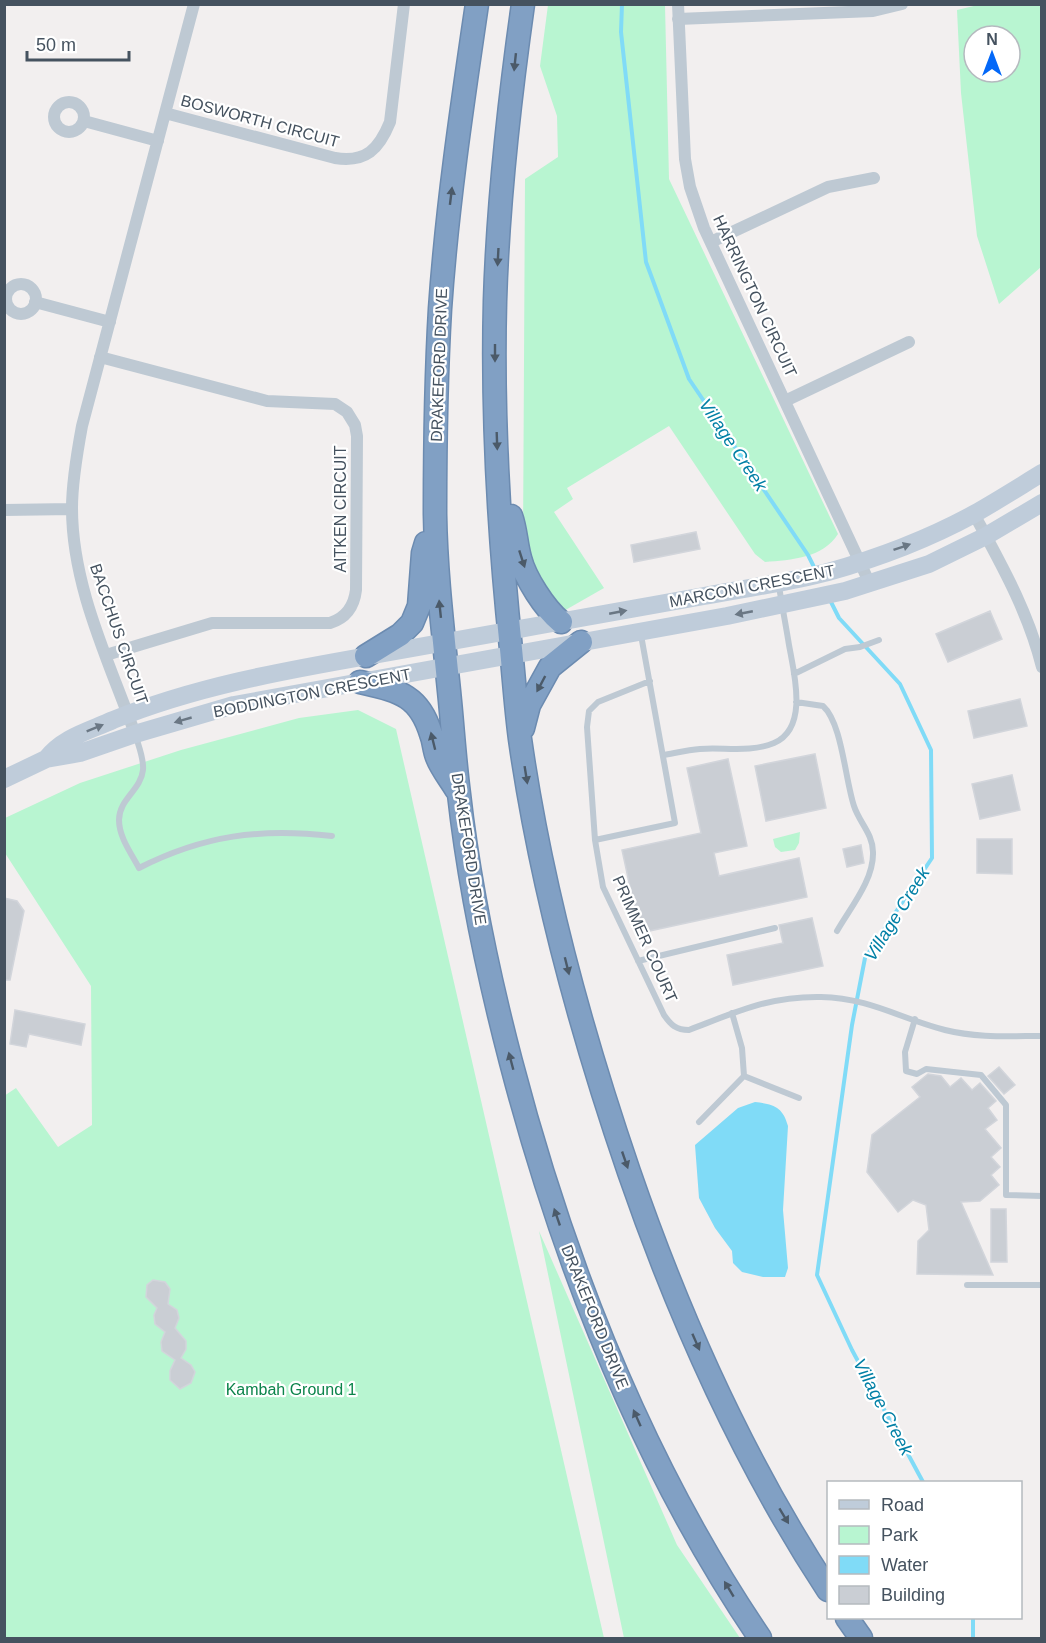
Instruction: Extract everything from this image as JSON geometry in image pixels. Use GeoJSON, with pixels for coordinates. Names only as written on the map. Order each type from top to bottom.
{"type":"FeatureCollection","features":[{"type":"Feature","properties":{"kind":"highway","name":"DRAKEFORD DRIVE"},"geometry":{"type":"LineString","coordinates":[[477,4],[449,214],[441,301],[435,517],[438,583],[458,793],[485,953],[527,1121],[549,1195],[600,1336],[640,1426],[696,1535],[760,1638]]}},
{"type":"Feature","properties":{"kind":"highway"},"geometry":{"type":"LineString","coordinates":[[523,4],[500,208],[495,304],[498,484],[511,655],[520,738],[533,817],[574,996],[605,1100],[677,1299],[717,1389],[772,1496],[827,1588]]}},
{"type":"Feature","properties":{"kind":"highway"},"geometry":{"type":"LineString","coordinates":[[498,484],[514,526],[520,559],[533,586],[552,615],[561,622]]}},
{"type":"Feature","properties":{"kind":"highway"},"geometry":{"type":"LineString","coordinates":[[366,656],[400,635],[411,623],[419,606],[423,553],[435,517]]}},
{"type":"Feature","properties":{"kind":"highway"},"geometry":{"type":"LineString","coordinates":[[520,738],[529,705],[550,667],[580,642]]}},
{"type":"Feature","properties":{"kind":"highway"},"geometry":{"type":"LineString","coordinates":[[360,682],[395,692],[418,705],[432,736],[437,758],[458,793]]}},
{"type":"Feature","properties":{"kind":"highway"},"geometry":{"type":"LineString","coordinates":[[848,1619],[861,1638]]}},
{"type":"Feature","properties":{"kind":"street","name":"BACCHUS CIRCUIT"},"geometry":{"type":"LineString","coordinates":[[135,734],[106,655],[77,562],[72,509],[75,459],[194,4]]}},
{"type":"Feature","properties":{"kind":"street","name":"BOSWORTH CIRCUIT"},"geometry":{"type":"LineString","coordinates":[[165,113],[335,158],[349,160],[362,157],[374,149],[384,137],[390,122],[404,4]]}},
{"type":"Feature","properties":{"kind":"street","name":"HARRINGTON CIRCUIT"},"geometry":{"type":"LineString","coordinates":[[678,4],[685,159],[690,187],[711,242],[870,584]]}},
{"type":"Feature","properties":{"kind":"street"},"geometry":{"type":"LineString","coordinates":[[678,19],[873,11],[902,4]]}},
{"type":"Feature","properties":{"kind":"street"},"geometry":{"type":"LineString","coordinates":[[84,121],[158,141]]}},
{"type":"Feature","properties":{"kind":"street"},"geometry":{"type":"LineString","coordinates":[[711,242],[828,187],[874,178]]}},
{"type":"Feature","properties":{"kind":"street"},"geometry":{"type":"LineString","coordinates":[[35,302],[110,322]]}},
{"type":"Feature","properties":{"kind":"street"},"geometry":{"type":"LineString","coordinates":[[785,401],[909,342]]}},
{"type":"Feature","properties":{"kind":"street","name":"AITKEN CIRCUIT"},"geometry":{"type":"LineString","coordinates":[[100,357],[267,401],[335,404],[347,411],[355,425],[357,436],[357,590],[350,610],[339,620],[330,623],[213,623],[106,655]]}},
{"type":"Feature","properties":{"kind":"street","name":"MARCONI CRESCENT"},"geometry":{"type":"LineString","coordinates":[[444,641],[561,622],[818,574],[918,541],[974,514],[1041,473]]}},
{"type":"Feature","properties":{"kind":"street","name":"MARCONI CRESCENT"},"geometry":{"type":"LineString","coordinates":[[511,655],[782,606],[870,584],[929,564],[986,536],[1041,503]]}},
{"type":"Feature","properties":{"kind":"street"},"geometry":{"type":"LineString","coordinates":[[4,510],[72,509]]}},
{"type":"Feature","properties":{"kind":"street"},"geometry":{"type":"LineString","coordinates":[[974,514],[1020,600],[1034,636],[1041,667]]}},
{"type":"Feature","properties":{"kind":"street","name":"BODDINGTON CRESCENT"},"geometry":{"type":"LineString","coordinates":[[46,759],[70,738],[163,702],[300,668],[444,641]]}},
{"type":"Feature","properties":{"kind":"street","name":"BODDINGTON CRESCENT"},"geometry":{"type":"LineString","coordinates":[[4,779],[46,759],[80,753],[234,705],[511,655]]}},
{"type":"Feature","properties":{"kind":"lane"},"geometry":{"type":"LineString","coordinates":[[663,755],[700,749],[744,750],[773,744],[789,729],[794,717],[796,702],[794,674],[778,582]]}},
{"type":"Feature","properties":{"kind":"lane"},"geometry":{"type":"LineString","coordinates":[[595,840],[675,823],[641,631]]}},
{"type":"Feature","properties":{"kind":"lane"},"geometry":{"type":"LineString","coordinates":[[794,674],[845,649],[860,647],[879,640]]}},
{"type":"Feature","properties":{"kind":"lane","name":"PRIMMER COURT"},"geometry":{"type":"LineString","coordinates":[[650,681],[598,702],[589,711],[587,727],[595,840],[603,887],[664,1015],[679,1030],[688,1030],[767,1001],[822,997],[845,999],[880,1007],[945,1030],[979,1036],[1041,1036]]}},
{"type":"Feature","properties":{"kind":"lane"},"geometry":{"type":"LineString","coordinates":[[796,702],[823,706],[833,718],[854,806],[870,837],[873,852],[868,877],[837,931]]}},
{"type":"Feature","properties":{"kind":"lane"},"geometry":{"type":"LineString","coordinates":[[135,734],[143,768],[140,782],[123,804],[118,819],[121,834],[139,868],[195,844],[233,836],[292,832],[332,836]]}},
{"type":"Feature","properties":{"kind":"lane"},"geometry":{"type":"LineString","coordinates":[[638,961],[775,928]]}},
{"type":"Feature","properties":{"kind":"lane"},"geometry":{"type":"LineString","coordinates":[[732,1013],[741,1048],[744,1076]]}},
{"type":"Feature","properties":{"kind":"lane"},"geometry":{"type":"LineString","coordinates":[[915,1019],[905,1052],[906,1071],[917,1074],[926,1069],[981,1075],[1006,1105],[1006,1196],[1041,1196]]}},
{"type":"Feature","properties":{"kind":"lane"},"geometry":{"type":"LineString","coordinates":[[744,1076],[799,1098]]}},
{"type":"Feature","properties":{"kind":"lane"},"geometry":{"type":"LineString","coordinates":[[699,1122],[744,1076]]}},
{"type":"Feature","properties":{"kind":"lane"},"geometry":{"type":"LineString","coordinates":[[967,1285],[1041,1285]]}},
{"type":"Feature","properties":{"kind":"green space"},"geometry":{"type":"Polygon","coordinates":[[[548,5],[665,5],[669,179],[838,534],[832,542],[815,553],[796,559],[765,562],[755,554],[669,426],[567,488],[573,499],[554,512],[604,588],[562,612],[551,605],[523,543],[525,179],[558,157],[557,116],[540,66],[548,5]]]}},
{"type":"Feature","properties":{"kind":"green space"},"geometry":{"type":"Polygon","coordinates":[[[978,5],[1041,5],[1041,267],[999,304],[977,236],[961,93],[957,10],[978,5]]]}},
{"type":"Feature","properties":{"kind":"green space","name":"Kambah Ground 1"},"geometry":{"type":"Polygon","coordinates":[[[358,710],[396,729],[604,1638],[5,1638],[4,1096],[16,1088],[58,1147],[92,1125],[91,986],[5,853],[5,818],[80,783],[181,750],[299,718],[358,710]]]}},
{"type":"Feature","properties":{"kind":"green space"},"geometry":{"type":"Polygon","coordinates":[[[800,832],[799,843],[795,850],[781,852],[775,847],[773,839],[800,832]]]}},
{"type":"Feature","properties":{"kind":"green space"},"geometry":{"type":"Polygon","coordinates":[[[539,1231],[677,1545],[740,1638],[624,1638],[539,1231]]]}},
{"type":"Feature","properties":{"kind":"water"},"geometry":{"type":"Polygon","coordinates":[[[755,1102],[777,1108],[788,1126],[783,1210],[788,1268],[785,1277],[763,1277],[742,1272],[733,1263],[732,1251],[715,1228],[699,1198],[695,1145],[738,1108],[755,1102]]]}},
{"type":"Feature","properties":{"kind":"building"},"geometry":{"type":"Polygon","coordinates":[[[696,532],[700,549],[634,562],[631,545],[696,532]]]}},
{"type":"Feature","properties":{"kind":"building"},"geometry":{"type":"Polygon","coordinates":[[[990,611],[1002,639],[948,662],[936,634],[990,611]]]}},
{"type":"Feature","properties":{"kind":"building"},"geometry":{"type":"Polygon","coordinates":[[[1020,699],[1027,726],[974,738],[968,711],[1020,699]]]}},
{"type":"Feature","properties":{"kind":"building"},"geometry":{"type":"Polygon","coordinates":[[[815,754],[826,808],[766,821],[755,766],[815,754]]]}},
{"type":"Feature","properties":{"kind":"building"},"geometry":{"type":"Polygon","coordinates":[[[728,759],[747,846],[714,853],[719,876],[799,858],[807,897],[640,933],[622,850],[701,833],[687,768],[728,759]]]}},
{"type":"Feature","properties":{"kind":"building"},"geometry":{"type":"Polygon","coordinates":[[[1012,775],[1020,810],[980,819],[972,784],[1012,775]]]}},
{"type":"Feature","properties":{"kind":"building"},"geometry":{"type":"Polygon","coordinates":[[[977,839],[1012,839],[1012,874],[977,873],[977,839]]]}},
{"type":"Feature","properties":{"kind":"building"},"geometry":{"type":"Polygon","coordinates":[[[861,845],[864,863],[847,867],[843,849],[861,845]]]}},
{"type":"Feature","properties":{"kind":"building"},"geometry":{"type":"Polygon","coordinates":[[[4,898],[17,901],[24,911],[10,980],[4,980],[4,898]]]}},
{"type":"Feature","properties":{"kind":"building"},"geometry":{"type":"Polygon","coordinates":[[[812,918],[823,966],[733,985],[727,955],[783,943],[779,925],[812,918]]]}},
{"type":"Feature","properties":{"kind":"building"},"geometry":{"type":"Polygon","coordinates":[[[15,1010],[85,1024],[81,1045],[29,1034],[26,1047],[10,1044],[15,1010]]]}},
{"type":"Feature","properties":{"kind":"building"},"geometry":{"type":"Polygon","coordinates":[[[999,1067],[1015,1085],[1004,1094],[988,1076],[999,1067]]]}},
{"type":"Feature","properties":{"kind":"building"},"geometry":{"type":"Polygon","coordinates":[[[928,1074],[941,1076],[950,1087],[961,1078],[972,1090],[980,1083],[996,1101],[988,1108],[997,1120],[985,1129],[1001,1148],[991,1157],[1000,1167],[991,1175],[999,1185],[980,1201],[961,1202],[993,1275],[917,1274],[918,1241],[929,1230],[926,1205],[913,1200],[898,1212],[867,1172],[872,1135],[920,1097],[912,1087],[928,1074]]]}},
{"type":"Feature","properties":{"kind":"building"},"geometry":{"type":"Polygon","coordinates":[[[991,1209],[1006,1209],[1007,1262],[991,1262],[991,1209]]]}},
{"type":"Feature","properties":{"kind":"building"},"geometry":{"type":"Polygon","coordinates":[[[153,1280],[165,1282],[170,1289],[168,1304],[177,1310],[179,1318],[175,1328],[186,1341],[186,1349],[181,1358],[191,1365],[195,1372],[191,1383],[180,1389],[170,1380],[170,1371],[175,1360],[162,1351],[161,1342],[165,1332],[155,1324],[154,1315],[157,1308],[146,1297],[147,1285],[153,1280]]]}},
{"type":"Feature","properties":{"kind":"waterway","name":"Village Creek"},"geometry":{"type":"LineString","coordinates":[[622,4],[621,32],[646,262],[689,379],[808,555],[815,569]]}},
{"type":"Feature","properties":{"kind":"waterway","name":"Village Creek"},"geometry":{"type":"LineString","coordinates":[[830,600],[839,618],[900,684],[931,750],[932,858],[865,958],[852,1025],[817,1275],[852,1350],[922,1481]]}},
{"type":"Feature","properties":{"kind":"waterway","name":"Village Creek"},"geometry":{"type":"LineString","coordinates":[[973,1619],[973,1638]]}}]}
